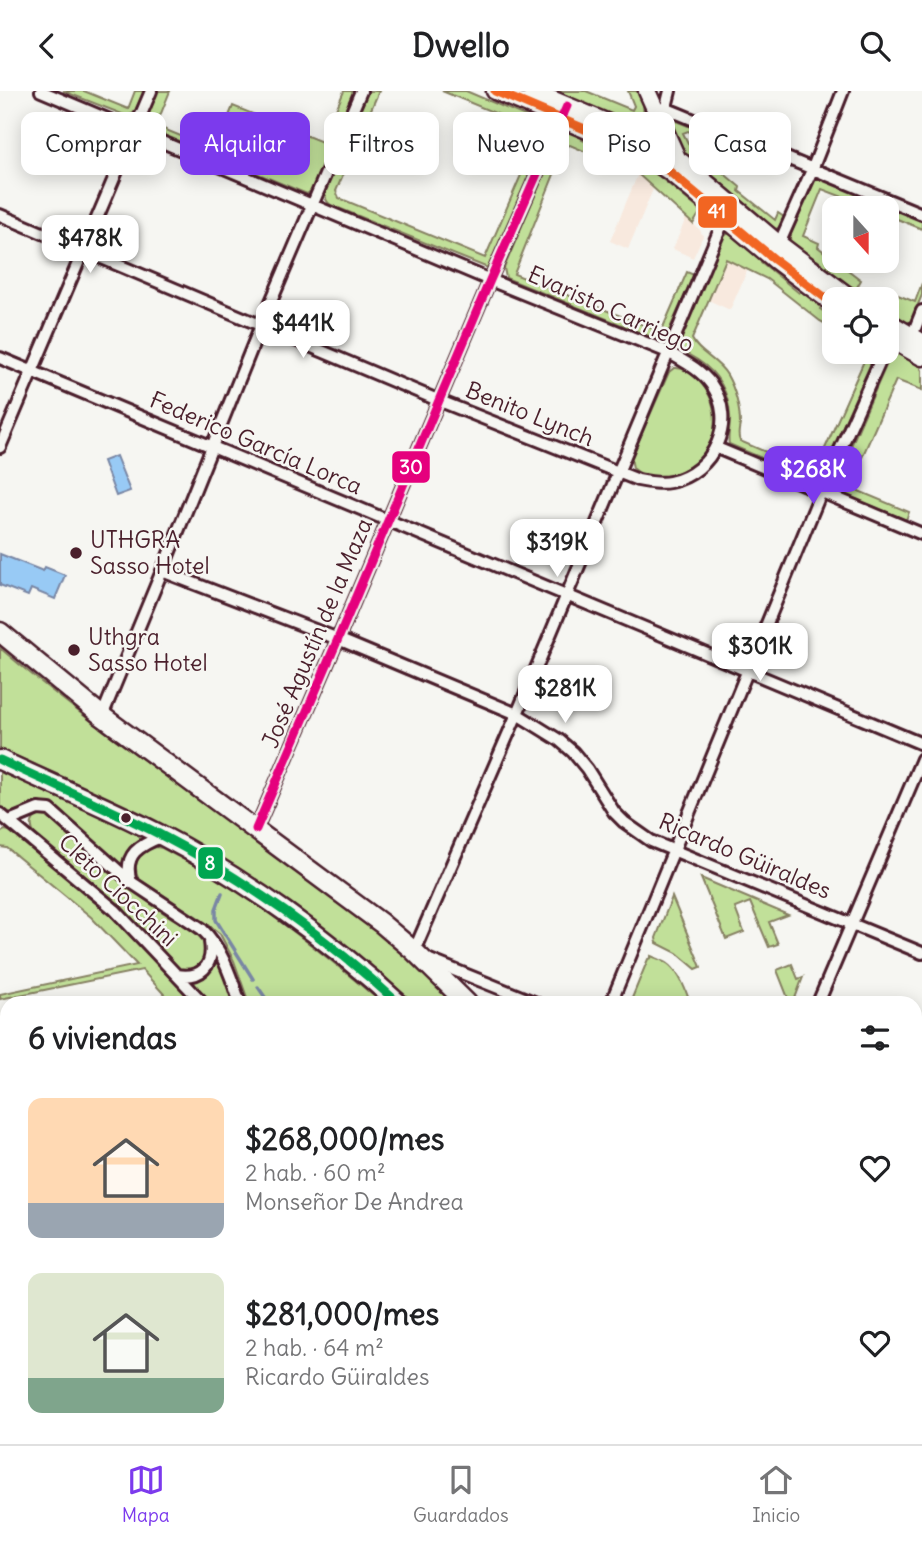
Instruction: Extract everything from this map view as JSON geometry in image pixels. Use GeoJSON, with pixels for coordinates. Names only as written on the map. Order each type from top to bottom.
{"type":"FeatureCollection","features":[{"type":"Feature","properties":{"kind":"main road"},"geometry":{"type":"LineString","coordinates":[[495,91],[564,112]]}},
{"type":"Feature","properties":{"kind":"main road"},"geometry":{"type":"LineString","coordinates":[[532,91],[564,112]]}},
{"type":"Feature","properties":{"kind":"main road"},"geometry":{"type":"LineString","coordinates":[[647,91],[660,109],[666,134],[687,185]]}},
{"type":"Feature","properties":{"kind":"main road"},"geometry":{"type":"LineString","coordinates":[[569,115],[656,162],[822,295]]}},
{"type":"Feature","properties":{"kind":"main road"},"geometry":{"type":"LineString","coordinates":[[675,157],[779,244],[836,287]]}},
{"type":"Feature","properties":{"kind":"main road"},"geometry":{"type":"LineString","coordinates":[[899,328],[917,339]]}},
{"type":"Feature","properties":{"kind":"main road"},"geometry":{"type":"LineString","coordinates":[[899,348],[922,357]]}},
{"type":"Feature","properties":{"kind":"main road"},"geometry":{"type":"LineString","coordinates":[[0,632],[102,716],[360,906],[416,953],[460,996]]}},
{"type":"Feature","properties":{"kind":"main road"},"geometry":{"type":"LineString","coordinates":[[0,760],[163,836],[236,879],[352,963],[390,996]]}},
{"type":"Feature","properties":{"kind":"street","name":"Evaristo Carriego"},"geometry":{"type":"LineString","coordinates":[[41,91],[92,112]]}},
{"type":"Feature","properties":{"kind":"street"},"geometry":{"type":"LineString","coordinates":[[142,112],[151,91]]}},
{"type":"Feature","properties":{"kind":"street"},"geometry":{"type":"LineString","coordinates":[[102,716],[261,325],[361,91]]}},
{"type":"Feature","properties":{"kind":"street"},"geometry":{"type":"LineString","coordinates":[[670,91],[660,109],[922,214]]}},
{"type":"Feature","properties":{"kind":"street"},"geometry":{"type":"LineString","coordinates":[[779,244],[843,91]]}},
{"type":"Feature","properties":{"kind":"street","name":"Evaristo Carriego"},"geometry":{"type":"LineString","coordinates":[[166,143],[668,352],[701,373],[719,397],[723,421],[716,447]]}},
{"type":"Feature","properties":{"kind":"street"},"geometry":{"type":"LineString","coordinates":[[0,447],[116,175]]}},
{"type":"Feature","properties":{"kind":"street","name":"José Agustín de la Maza"},"geometry":{"type":"LineString","coordinates":[[256,829],[536,175]]}},
{"type":"Feature","properties":{"kind":"street","name":"Benito Lynch"},"geometry":{"type":"LineString","coordinates":[[0,215],[440,401],[638,480],[655,483],[684,477],[708,460],[716,447]]}},
{"type":"Feature","properties":{"kind":"street"},"geometry":{"type":"LineString","coordinates":[[519,996],[416,953],[725,217]]}},
{"type":"Feature","properties":{"kind":"street"},"geometry":{"type":"LineString","coordinates":[[899,341],[917,339],[922,311]]}},
{"type":"Feature","properties":{"kind":"street","name":"Federico García Lorca"},"geometry":{"type":"LineString","coordinates":[[0,358],[922,744]]}},
{"type":"Feature","properties":{"kind":"street"},"geometry":{"type":"LineString","coordinates":[[614,996],[821,492],[878,364]]}},
{"type":"Feature","properties":{"kind":"street"},"geometry":{"type":"LineString","coordinates":[[716,447],[922,534]]}},
{"type":"Feature","properties":{"kind":"street","name":"Ricardo Güiraldes"},"geometry":{"type":"LineString","coordinates":[[162,571],[338,639],[517,714],[573,752],[587,769],[606,801],[624,822],[651,841],[922,953]]}},
{"type":"Feature","properties":{"kind":"street"},"geometry":{"type":"LineString","coordinates":[[821,996],[922,759]]}},
{"type":"Feature","properties":{"kind":"street"},"geometry":{"type":"LineString","coordinates":[[4,817],[38,809],[50,810],[131,882],[202,929],[228,968],[238,996]]}},
{"type":"Feature","properties":{"kind":"street","name":"Cleto Ciocchini"},"geometry":{"type":"LineString","coordinates":[[4,817],[115,910],[196,996]]}},
{"type":"Feature","properties":{"kind":"street"},"geometry":{"type":"LineString","coordinates":[[131,882],[128,869],[135,851],[163,836]]}},
{"type":"Feature","properties":{"kind":"street"},"geometry":{"type":"LineString","coordinates":[[177,975],[191,976],[204,969],[212,953],[209,936]]}},
{"type":"Feature","properties":{"kind":"shaded area"},"geometry":{"type":"Polygon","coordinates":[[[639,175],[654,187],[628,249],[610,241],[639,175]]]}},
{"type":"Feature","properties":{"kind":"shaded area"},"geometry":{"type":"Polygon","coordinates":[[[686,218],[703,236],[693,258],[673,249],[686,218]]]}},
{"type":"Feature","properties":{"kind":"shaded area"},"geometry":{"type":"Polygon","coordinates":[[[726,259],[748,269],[730,310],[708,300],[726,259]]]}},
{"type":"Feature","properties":{"kind":"green space"},"geometry":{"type":"Polygon","coordinates":[[[63,91],[84,91],[128,109],[135,91],[144,91],[134,112],[117,112],[63,91]]]}},
{"type":"Feature","properties":{"kind":"green space"},"geometry":{"type":"Polygon","coordinates":[[[158,91],[170,91],[162,112],[150,112],[158,91]]]}},
{"type":"Feature","properties":{"kind":"green space"},"geometry":{"type":"Polygon","coordinates":[[[344,91],[354,91],[345,112],[335,112],[344,91]]]}},
{"type":"Feature","properties":{"kind":"green space"},"geometry":{"type":"Polygon","coordinates":[[[368,91],[379,91],[370,112],[359,112],[368,91]]]}},
{"type":"Feature","properties":{"kind":"green space"},"geometry":{"type":"Polygon","coordinates":[[[442,91],[466,91],[516,112],[493,112],[442,91]]]}},
{"type":"Feature","properties":{"kind":"green space"},"geometry":{"type":"Polygon","coordinates":[[[549,91],[586,91],[632,110],[634,106],[628,91],[639,91],[643,112],[600,112],[549,91]]]}},
{"type":"Feature","properties":{"kind":"green space"},"geometry":{"type":"Polygon","coordinates":[[[233,106],[248,112],[231,112],[233,106]]]}},
{"type":"Feature","properties":{"kind":"green space"},"geometry":{"type":"Polygon","coordinates":[[[675,121],[689,126],[689,131],[683,133],[689,144],[689,158],[683,153],[675,136],[675,121]]]}},
{"type":"Feature","properties":{"kind":"green space"},"geometry":{"type":"Polygon","coordinates":[[[166,130],[180,136],[180,142],[166,136],[166,130]]]}},
{"type":"Feature","properties":{"kind":"green space"},"geometry":{"type":"Polygon","coordinates":[[[569,131],[583,135],[583,151],[570,145],[569,131]]]}},
{"type":"Feature","properties":{"kind":"green space"},"geometry":{"type":"Polygon","coordinates":[[[310,137],[322,142],[324,137],[324,163],[313,189],[307,194],[261,175],[310,175],[310,137]]]}},
{"type":"Feature","properties":{"kind":"green space"},"geometry":{"type":"Polygon","coordinates":[[[332,175],[343,175],[336,191],[339,198],[485,258],[521,175],[530,175],[488,268],[331,205],[325,196],[332,175]]]}},
{"type":"Feature","properties":{"kind":"green space"},"geometry":{"type":"Polygon","coordinates":[[[544,175],[554,175],[514,274],[661,332],[687,272],[694,275],[667,335],[656,339],[506,278],[504,268],[544,175]]]}},
{"type":"Feature","properties":{"kind":"green space"},"geometry":{"type":"Polygon","coordinates":[[[639,175],[660,175],[701,211],[693,224],[639,175]]]}},
{"type":"Feature","properties":{"kind":"green space"},"geometry":{"type":"Polygon","coordinates":[[[708,175],[726,175],[740,187],[739,191],[775,220],[778,213],[784,217],[779,227],[773,231],[708,175]]]}},
{"type":"Feature","properties":{"kind":"green space"},"geometry":{"type":"Polygon","coordinates":[[[818,178],[863,196],[840,196],[822,189],[803,236],[819,243],[822,264],[817,260],[813,263],[791,246],[790,240],[818,178]]]}},
{"type":"Feature","properties":{"kind":"green space"},"geometry":{"type":"Polygon","coordinates":[[[900,211],[922,220],[922,229],[900,220],[900,211]]]}},
{"type":"Feature","properties":{"kind":"green space"},"geometry":{"type":"Polygon","coordinates":[[[730,233],[763,257],[761,262],[799,293],[803,289],[822,303],[822,322],[767,279],[726,259],[692,339],[699,349],[723,369],[730,380],[739,412],[740,441],[815,471],[863,364],[871,364],[821,475],[816,479],[729,444],[729,409],[722,385],[706,366],[680,350],[679,342],[723,237],[730,233]]]}},
{"type":"Feature","properties":{"kind":"green space"},"geometry":{"type":"Polygon","coordinates":[[[833,273],[852,273],[861,280],[857,287],[846,287],[847,284],[833,273]]]}},
{"type":"Feature","properties":{"kind":"green space"},"geometry":{"type":"Polygon","coordinates":[[[922,283],[922,295],[911,321],[906,323],[899,320],[899,295],[915,302],[922,283]]]}},
{"type":"Feature","properties":{"kind":"green space"},"geometry":{"type":"Polygon","coordinates":[[[899,353],[902,353],[922,364],[922,390],[896,380],[849,487],[909,512],[906,520],[841,493],[838,490],[837,478],[887,364],[899,364],[899,353]]]}},
{"type":"Feature","properties":{"kind":"green space"},"geometry":{"type":"Polygon","coordinates":[[[674,368],[693,375],[710,397],[715,417],[712,438],[702,456],[688,468],[669,475],[649,476],[633,468],[631,458],[669,372],[674,368]]]}},
{"type":"Feature","properties":{"kind":"green space"},"geometry":{"type":"Polygon","coordinates":[[[0,648],[104,731],[346,907],[393,944],[446,996],[405,996],[319,925],[218,858],[111,800],[0,749],[0,648]]]}},
{"type":"Feature","properties":{"kind":"green space"},"geometry":{"type":"Polygon","coordinates":[[[0,772],[141,835],[122,867],[52,807],[40,804],[7,813],[0,808],[0,772]]]}},
{"type":"Feature","properties":{"kind":"green space"},"geometry":{"type":"Polygon","coordinates":[[[42,814],[50,815],[136,892],[196,934],[207,950],[202,966],[187,972],[179,969],[111,900],[35,835],[32,822],[42,814]]]}},
{"type":"Feature","properties":{"kind":"green space"},"geometry":{"type":"Polygon","coordinates":[[[5,830],[14,832],[111,912],[189,996],[166,996],[142,970],[15,996],[0,996],[137,965],[91,917],[7,848],[0,847],[0,833],[5,830]]]}},
{"type":"Feature","properties":{"kind":"green space"},"geometry":{"type":"Polygon","coordinates":[[[162,848],[223,882],[305,940],[374,996],[246,996],[234,961],[220,934],[139,879],[136,863],[145,851],[162,848]]]}},
{"type":"Feature","properties":{"kind":"green space"},"geometry":{"type":"Polygon","coordinates":[[[701,878],[788,915],[769,922],[778,944],[769,947],[750,902],[735,908],[744,932],[726,939],[701,878]]]}},
{"type":"Feature","properties":{"kind":"green space"},"geometry":{"type":"Polygon","coordinates":[[[672,897],[701,967],[696,969],[677,953],[657,943],[656,938],[672,897]]]}},
{"type":"Feature","properties":{"kind":"green space"},"geometry":{"type":"Polygon","coordinates":[[[648,959],[667,963],[675,971],[687,996],[633,996],[648,959]]]}},
{"type":"Feature","properties":{"kind":"green space"},"geometry":{"type":"Polygon","coordinates":[[[218,963],[222,970],[230,996],[204,996],[195,986],[194,980],[206,974],[218,963]]]}},
{"type":"Feature","properties":{"kind":"green space"},"geometry":{"type":"Polygon","coordinates":[[[792,964],[798,979],[803,977],[796,996],[787,996],[777,970],[792,964]]]}},
{"type":"Feature","properties":{"kind":"water"},"geometry":{"type":"Polygon","coordinates":[[[116,456],[130,491],[116,496],[103,461],[116,456]]]}},
{"type":"Feature","properties":{"kind":"water"},"geometry":{"type":"Polygon","coordinates":[[[0,554],[43,571],[45,567],[65,575],[55,599],[31,589],[28,596],[0,585],[0,554]]]}},
{"type":"Feature","properties":{"kind":"waterway"},"geometry":{"type":"LineString","coordinates":[[222,893],[216,909],[216,920],[253,979]]}},
{"type":"Feature","properties":{"kind":"waterway"},"geometry":{"type":"LineString","coordinates":[[258,987],[264,996]]}},
{"type":"Feature","properties":{"kind":"transit line","name":"41"},"geometry":{"type":"LineString","coordinates":[[495,91],[639,152],[670,172],[775,260],[822,295]]}},
{"type":"Feature","properties":{"kind":"transit line","name":"30"},"geometry":{"type":"LineString","coordinates":[[256,829],[567,106]]}},
{"type":"Feature","properties":{"kind":"transit line","name":"8"},"geometry":{"type":"LineString","coordinates":[[0,760],[139,824],[222,870],[314,933],[390,996]]}},
{"type":"Feature","properties":{"kind":"place","name":"UTHGRA Sasso Hotel"},"geometry":{"type":"Point","coordinates":[76,553]}},
{"type":"Feature","properties":{"kind":"place","name":"Uthgra Sasso Hotel"},"geometry":{"type":"Point","coordinates":[74,650]}}]}
